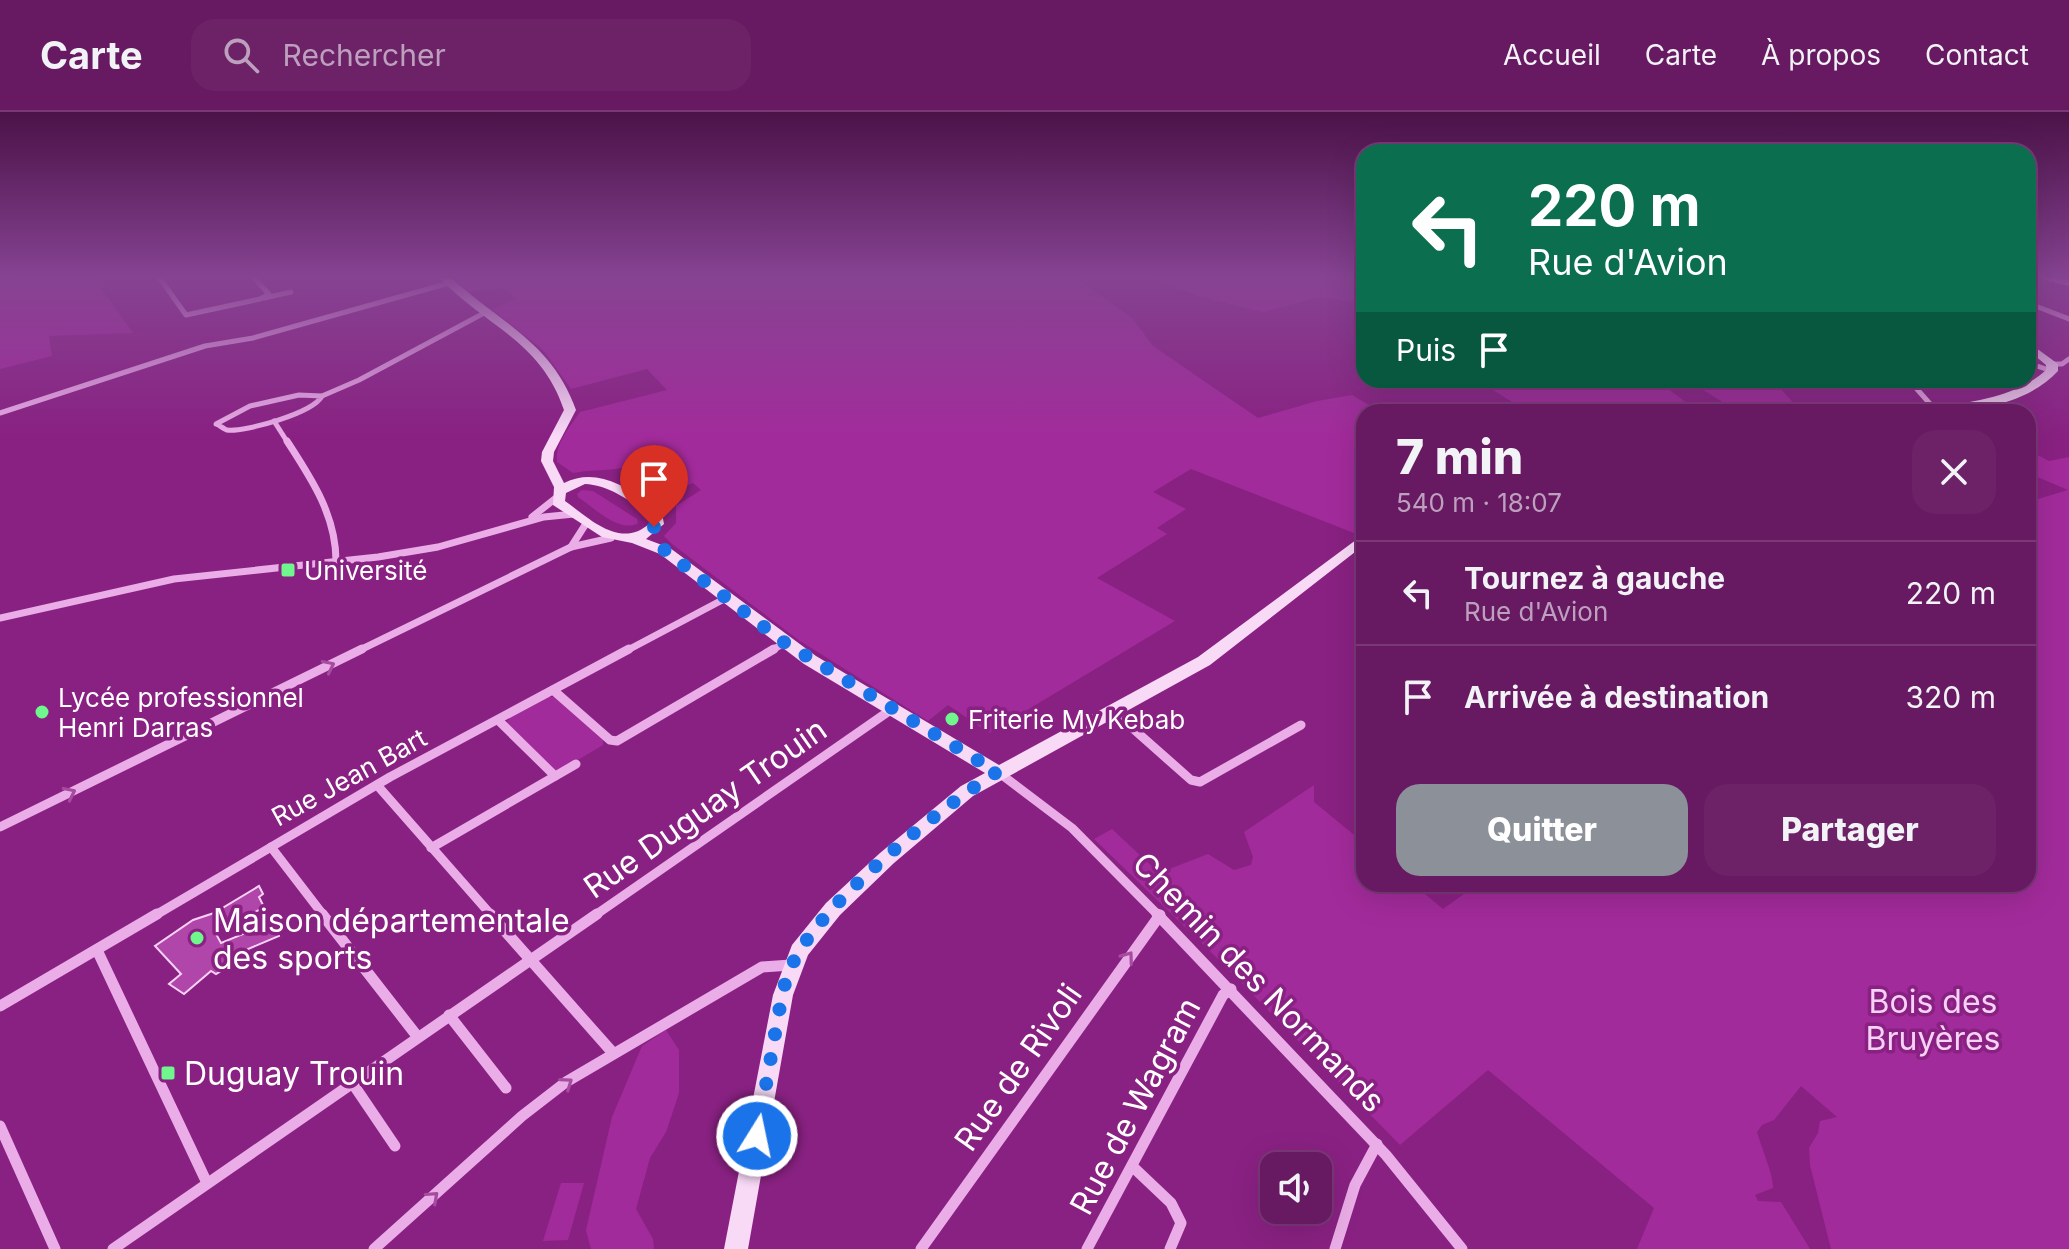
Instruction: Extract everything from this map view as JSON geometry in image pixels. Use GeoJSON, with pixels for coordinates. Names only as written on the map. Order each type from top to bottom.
{"type":"FeatureCollection","features":[{"type":"Feature","properties":{"kind":"street"},"geometry":{"type":"LineString","coordinates":[[0,413],[205,346],[280,330]]}},
{"type":"Feature","properties":{"kind":"street"},"geometry":{"type":"LineString","coordinates":[[322,396],[319,403],[310,409],[274,421],[227,430],[216,424],[233,412],[301,394],[322,396],[359,380],[452,330]]}},
{"type":"Feature","properties":{"kind":"street"},"geometry":{"type":"LineString","coordinates":[[512,330],[522,337],[559,382],[569,403],[569,416],[548,452],[547,461],[552,468],[558,495],[581,518],[611,538]]}},
{"type":"Feature","properties":{"kind":"street"},"geometry":{"type":"LineString","coordinates":[[2036,353],[2066,376]]}},
{"type":"Feature","properties":{"kind":"street"},"geometry":{"type":"LineString","coordinates":[[2036,380],[2069,359]]}},
{"type":"Feature","properties":{"kind":"street"},"geometry":{"type":"LineString","coordinates":[[2036,365],[2052,368]]}},
{"type":"Feature","properties":{"kind":"street"},"geometry":{"type":"LineString","coordinates":[[1916,388],[1930,404]]}},
{"type":"Feature","properties":{"kind":"street"},"geometry":{"type":"LineString","coordinates":[[1967,404],[2026,388]]}},
{"type":"Feature","properties":{"kind":"street"},"geometry":{"type":"LineString","coordinates":[[274,421],[323,502],[335,537],[336,561]]}},
{"type":"Feature","properties":{"kind":"street"},"geometry":{"type":"LineString","coordinates":[[0,827],[571,547],[611,538],[631,538],[645,534],[654,527],[657,518],[654,511],[604,480],[568,477],[552,468]]}},
{"type":"Feature","properties":{"kind":"street"},"geometry":{"type":"LineString","coordinates":[[520,523],[570,484],[586,479]]}},
{"type":"Feature","properties":{"kind":"street"},"geometry":{"type":"LineString","coordinates":[[0,618],[174,579],[438,547],[552,515],[581,518]]}},
{"type":"Feature","properties":{"kind":"street"},"geometry":{"type":"LineString","coordinates":[[571,547],[581,518]]}},
{"type":"Feature","properties":{"kind":"street"},"geometry":{"type":"LineString","coordinates":[[654,527],[665,551]]}},
{"type":"Feature","properties":{"kind":"street"},"geometry":{"type":"LineString","coordinates":[[631,538],[665,551],[785,643],[997,772]]}},
{"type":"Feature","properties":{"kind":"street"},"geometry":{"type":"LineString","coordinates":[[736,1249],[791,965],[833,909],[943,810],[997,772],[1204,661],[1356,544]]}},
{"type":"Feature","properties":{"kind":"street","name":"Rue Jean Bart"},"geometry":{"type":"LineString","coordinates":[[0,1006],[377,785],[726,598]]}},
{"type":"Feature","properties":{"kind":"street"},"geometry":{"type":"LineString","coordinates":[[553,690],[610,740],[617,741],[785,643]]}},
{"type":"Feature","properties":{"kind":"street","name":"Rue Duguay Trouin"},"geometry":{"type":"LineString","coordinates":[[113,1249],[892,709]]}},
{"type":"Feature","properties":{"kind":"street"},"geometry":{"type":"LineString","coordinates":[[1117,710],[1121,718],[1191,780],[1200,782],[1301,725]]}},
{"type":"Feature","properties":{"kind":"street"},"geometry":{"type":"LineString","coordinates":[[498,720],[555,776]]}},
{"type":"Feature","properties":{"kind":"street"},"geometry":{"type":"LineString","coordinates":[[431,848],[576,764]]}},
{"type":"Feature","properties":{"kind":"street","name":"Chemin des Normands"},"geometry":{"type":"LineString","coordinates":[[997,772],[1072,828],[1160,915],[1377,1144],[1462,1249]]}},
{"type":"Feature","properties":{"kind":"street"},"geometry":{"type":"LineString","coordinates":[[377,785],[613,1053]]}},
{"type":"Feature","properties":{"kind":"street"},"geometry":{"type":"LineString","coordinates":[[271,847],[417,1036]]}},
{"type":"Feature","properties":{"kind":"street","name":"Rue de Rivoli"},"geometry":{"type":"LineString","coordinates":[[921,1249],[1160,915]]}},
{"type":"Feature","properties":{"kind":"street"},"geometry":{"type":"LineString","coordinates":[[97,950],[207,1183]]}},
{"type":"Feature","properties":{"kind":"street"},"geometry":{"type":"LineString","coordinates":[[374,1249],[522,1116],[566,1082],[762,967],[791,965]]}},
{"type":"Feature","properties":{"kind":"street","name":"Rue de Wagram"},"geometry":{"type":"LineString","coordinates":[[1087,1249],[1223,995],[1231,989]]}},
{"type":"Feature","properties":{"kind":"street"},"geometry":{"type":"LineString","coordinates":[[449,1015],[506,1088]]}},
{"type":"Feature","properties":{"kind":"street"},"geometry":{"type":"LineString","coordinates":[[353,1084],[395,1146]]}},
{"type":"Feature","properties":{"kind":"street"},"geometry":{"type":"LineString","coordinates":[[0,1126],[55,1249]]}},
{"type":"Feature","properties":{"kind":"street"},"geometry":{"type":"LineString","coordinates":[[1335,1249],[1355,1185],[1377,1144]]}},
{"type":"Feature","properties":{"kind":"street"},"geometry":{"type":"LineString","coordinates":[[1132,1166],[1171,1203],[1181,1223],[1170,1249]]}},
{"type":"Feature","properties":{"kind":"green space"},"geometry":{"type":"Polygon","coordinates":[[[0,330],[131,330],[133,333],[49,336],[52,356],[0,369],[0,330]]]}},
{"type":"Feature","properties":{"kind":"green space"},"geometry":{"type":"Polygon","coordinates":[[[518,330],[1141,330],[1153,346],[1258,418],[1317,401],[1352,395],[1367,404],[1356,404],[1356,534],[1191,469],[1153,492],[1186,509],[1157,528],[1167,534],[1097,578],[1175,621],[989,733],[948,705],[928,721],[800,641],[664,536],[676,523],[676,506],[701,490],[693,483],[658,496],[634,482],[649,469],[641,462],[615,469],[573,473],[557,462],[561,442],[580,412],[667,390],[647,369],[571,389],[544,351],[518,330]]]}},
{"type":"Feature","properties":{"kind":"green space"},"geometry":{"type":"Polygon","coordinates":[[[1490,388],[1667,388],[1688,404],[1515,404],[1490,388]]]}},
{"type":"Feature","properties":{"kind":"green space"},"geometry":{"type":"Polygon","coordinates":[[[1700,388],[1780,388],[1794,404],[1726,404],[1700,388]]]}},
{"type":"Feature","properties":{"kind":"green space","name":"Bois des Bruyères"},"geometry":{"type":"Polygon","coordinates":[[[2036,454],[2049,461],[2069,457],[2069,1249],[1831,1249],[1810,1165],[1809,1148],[1818,1133],[1820,1121],[1837,1117],[1801,1086],[1774,1120],[1762,1125],[1757,1132],[1773,1188],[1755,1195],[1758,1201],[1781,1202],[1810,1249],[1637,1249],[1654,1208],[1488,1070],[1400,1145],[1218,959],[1094,839],[1112,829],[1159,873],[1208,854],[1234,870],[1251,865],[1253,857],[1244,832],[1314,785],[1314,802],[1356,836],[1356,892],[1423,892],[1443,909],[1467,892],[2036,892],[2036,500],[2068,490],[2036,476],[2036,454]]]}},
{"type":"Feature","properties":{"kind":"green space"},"geometry":{"type":"Polygon","coordinates":[[[582,490],[593,491],[637,519],[638,523],[623,525],[607,518],[578,497],[582,490]]]}},
{"type":"Feature","properties":{"kind":"green space"},"geometry":{"type":"Polygon","coordinates":[[[548,697],[554,697],[603,740],[603,745],[561,770],[553,770],[506,723],[548,697]]]}},
{"type":"Feature","properties":{"kind":"green space"},"geometry":{"type":"Polygon","coordinates":[[[666,1030],[679,1050],[679,1093],[666,1132],[650,1158],[636,1209],[653,1239],[654,1249],[591,1249],[586,1230],[612,1117],[642,1046],[666,1030]]]}},
{"type":"Feature","properties":{"kind":"green space"},"geometry":{"type":"Polygon","coordinates":[[[561,1183],[584,1183],[568,1240],[543,1241],[561,1183]]]}},
{"type":"Feature","properties":{"kind":"building","name":"Maison départementale des sports"},"geometry":{"type":"Polygon","coordinates":[[[259,886],[263,894],[259,897],[264,907],[216,934],[221,943],[275,921],[279,936],[248,949],[249,954],[216,974],[211,971],[184,994],[169,984],[181,974],[155,946],[193,920],[214,913],[259,886]]]}},
{"type":"Feature","properties":{"kind":"place","name":"Université"},"geometry":{"type":"Point","coordinates":[288,570]}},
{"type":"Feature","properties":{"kind":"place","name":"Lycée professionnel Henri Darras"},"geometry":{"type":"Point","coordinates":[42,712]}},
{"type":"Feature","properties":{"kind":"place","name":"Friterie My Kebab"},"geometry":{"type":"Point","coordinates":[952,719]}},
{"type":"Feature","properties":{"kind":"place","name":"Maison départementale des sports"},"geometry":{"type":"Point","coordinates":[197,938]}},
{"type":"Feature","properties":{"kind":"place","name":"Duguay Trouin"},"geometry":{"type":"Point","coordinates":[168,1073]}},
{"type":"Feature","properties":{"kind":"route"},"geometry":{"type":"LineString","coordinates":[[654,527],[665,551],[785,643],[997,772],[967,791],[887,858],[833,909],[799,951],[791,965],[783,995],[757,1136]]}}]}
